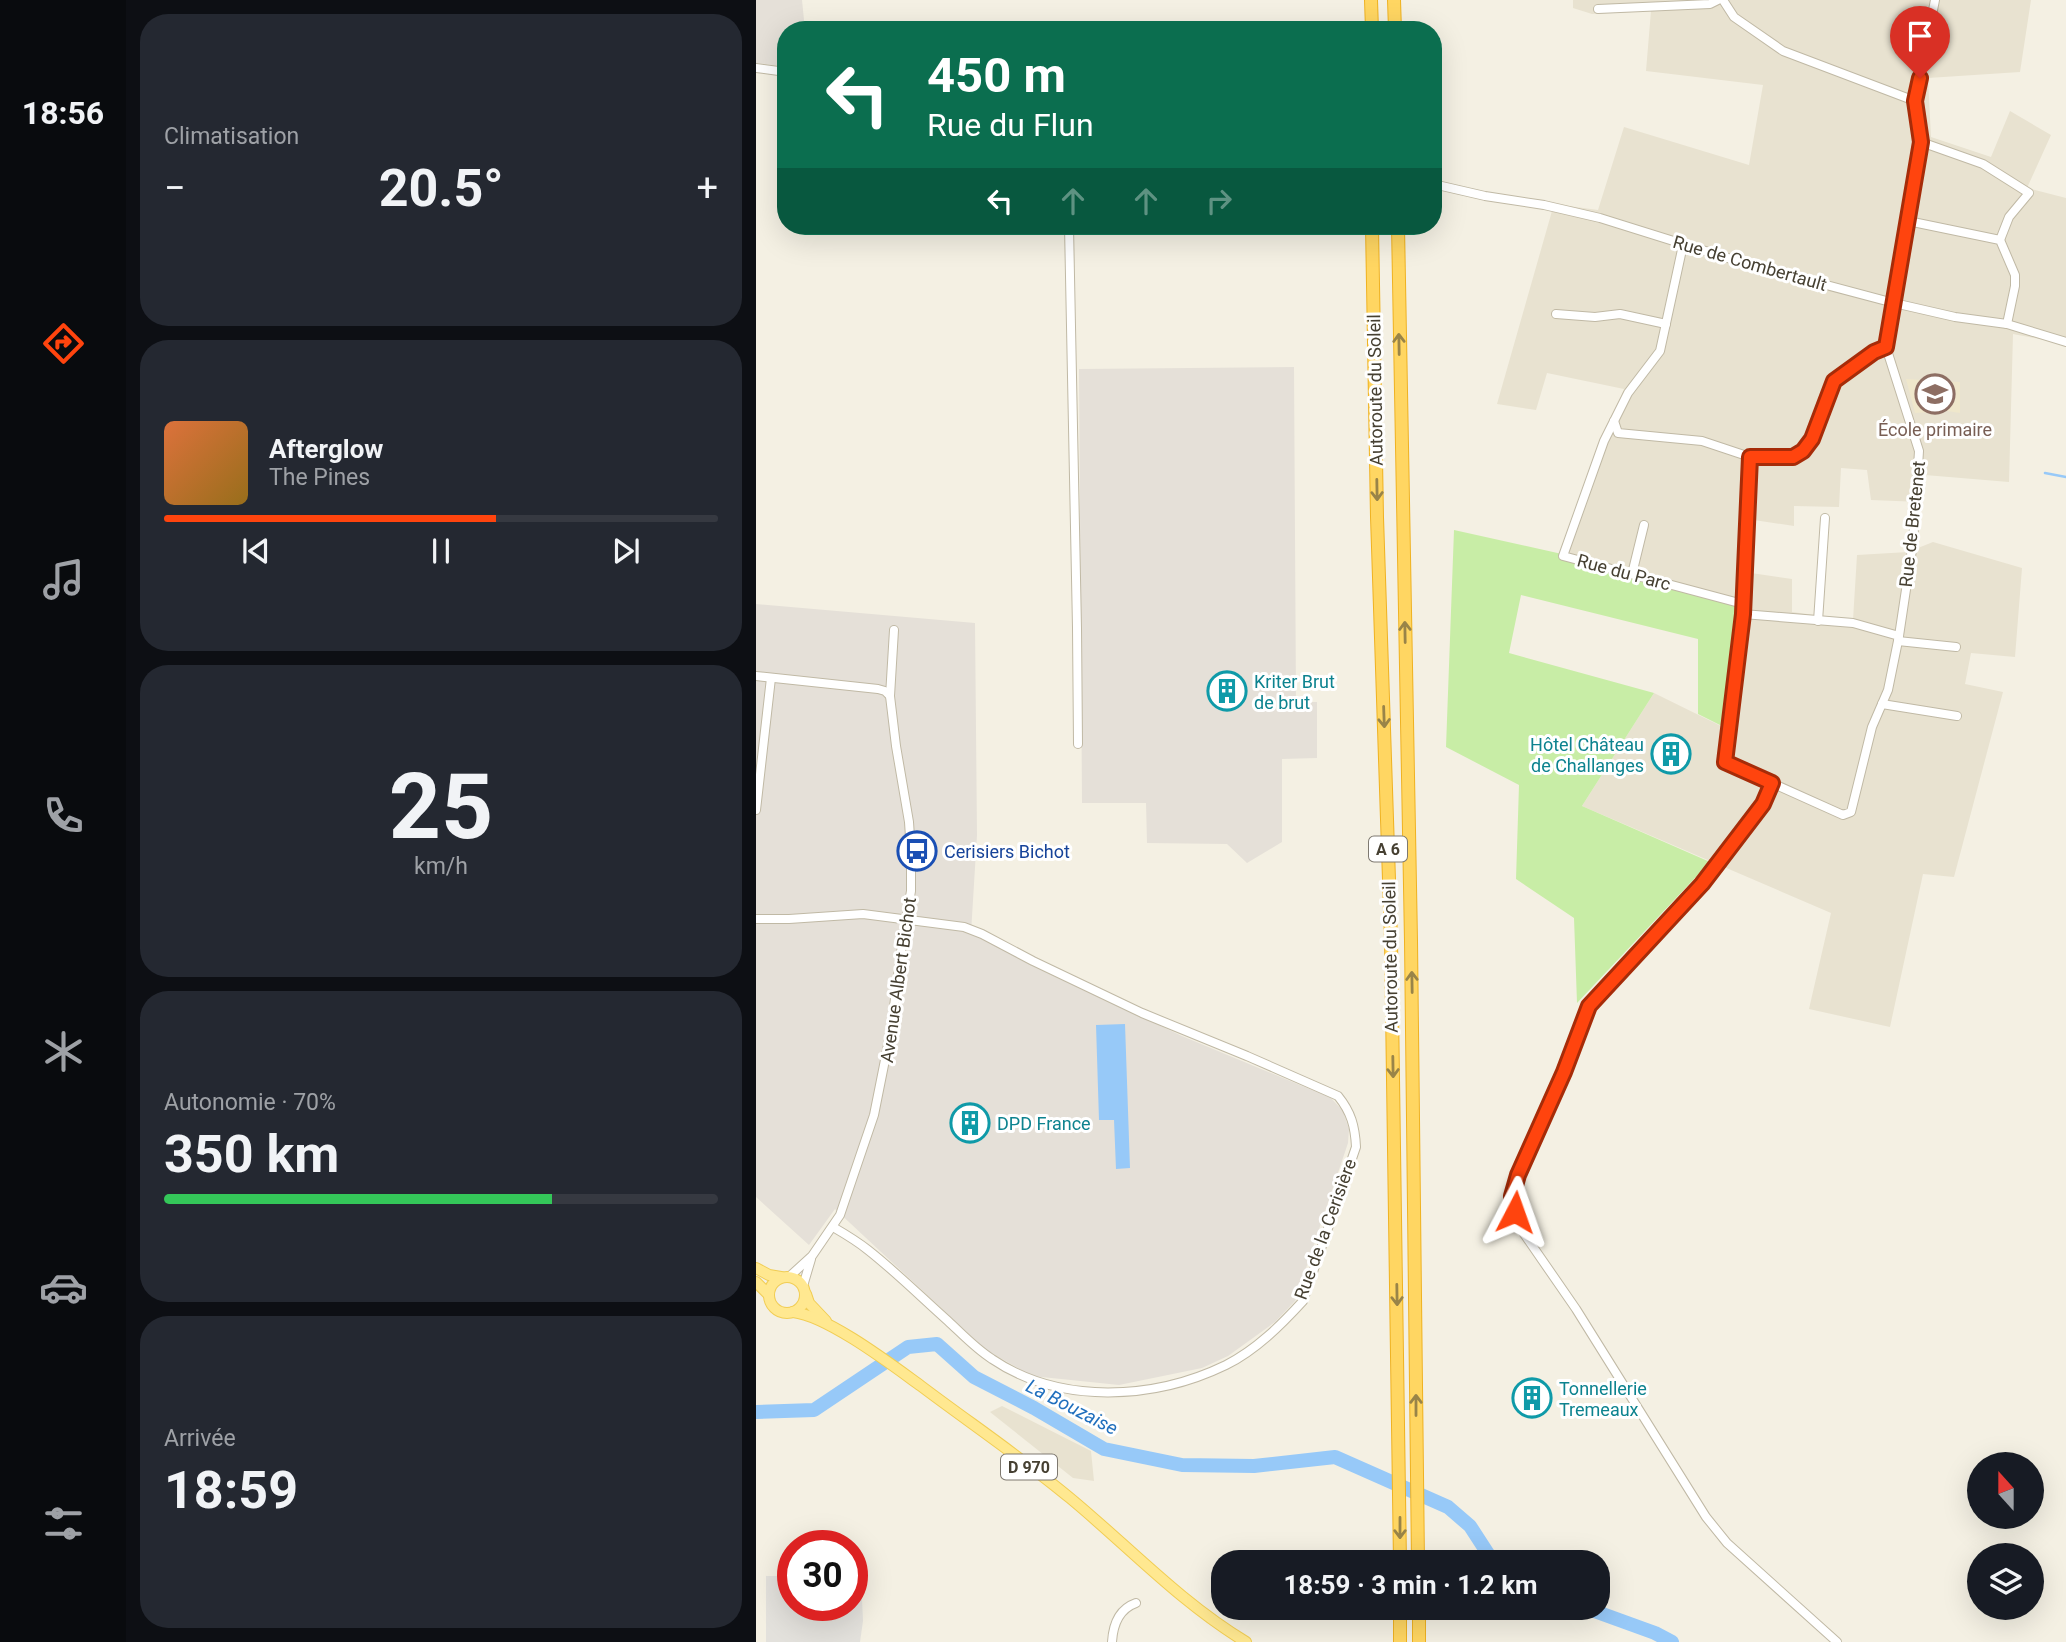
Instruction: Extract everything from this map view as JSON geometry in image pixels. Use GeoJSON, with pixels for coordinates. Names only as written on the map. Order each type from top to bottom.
{"type":"FeatureCollection","features":[{"type":"Feature","properties":{"kind":"highway"},"geometry":{"type":"LineString","coordinates":[[1371,0],[1372,21]]}},
{"type":"Feature","properties":{"kind":"highway"},"geometry":{"type":"LineString","coordinates":[[1394,0],[1395,21]]}},
{"type":"Feature","properties":{"kind":"highway","name":"Autoroute du Soleil"},"geometry":{"type":"LineString","coordinates":[[1372,235],[1376,481],[1391,940],[1400,1550]]}},
{"type":"Feature","properties":{"kind":"highway","name":"Autoroute du Soleil"},"geometry":{"type":"LineString","coordinates":[[1398,235],[1411,941],[1418,1550]]}},
{"type":"Feature","properties":{"kind":"highway"},"geometry":{"type":"LineString","coordinates":[[1398,1642],[1400,1620]]}},
{"type":"Feature","properties":{"kind":"highway"},"geometry":{"type":"LineString","coordinates":[[1419,1620],[1419,1642]]}},
{"type":"Feature","properties":{"kind":"main road"},"geometry":{"type":"LineString","coordinates":[[756,1268],[769,1275],[798,1279],[805,1290],[802,1305],[793,1312],[782,1313],[772,1306],[768,1295],[756,1282]]}},
{"type":"Feature","properties":{"kind":"main road"},"geometry":{"type":"LineString","coordinates":[[768,1295],[774,1282],[785,1277]]}},
{"type":"Feature","properties":{"kind":"main road","name":"D 970"},"geometry":{"type":"LineString","coordinates":[[805,1290],[809,1303],[830,1326]]}},
{"type":"Feature","properties":{"kind":"main road","name":"D 970"},"geometry":{"type":"LineString","coordinates":[[793,1312],[810,1316],[830,1326],[896,1368],[1068,1496],[1210,1617],[1246,1642]]}},
{"type":"Feature","properties":{"kind":"street"},"geometry":{"type":"LineString","coordinates":[[1598,9],[1710,4],[1721,0],[1734,17],[1783,51],[1915,101]]}},
{"type":"Feature","properties":{"kind":"street"},"geometry":{"type":"LineString","coordinates":[[1683,245],[1660,351],[1628,393],[1614,421],[1618,432],[1702,440],[1750,457],[1793,457],[1803,451],[1812,439],[1834,381],[1874,352],[1886,347],[1921,142],[1915,101],[1936,0]]}},
{"type":"Feature","properties":{"kind":"street"},"geometry":{"type":"LineString","coordinates":[[756,68],[777,71]]}},
{"type":"Feature","properties":{"kind":"street"},"geometry":{"type":"LineString","coordinates":[[1921,142],[1983,164],[2029,194],[2009,218],[2000,240],[2015,275],[2007,324]]}},
{"type":"Feature","properties":{"kind":"street","name":"Rue de Combertault"},"geometry":{"type":"LineString","coordinates":[[1442,186],[1600,218],[1683,245],[1894,303],[1955,317],[2007,324],[2066,342]]}},
{"type":"Feature","properties":{"kind":"street"},"geometry":{"type":"LineString","coordinates":[[1908,221],[2000,240]]}},
{"type":"Feature","properties":{"kind":"street"},"geometry":{"type":"LineString","coordinates":[[1069,235],[1077,744]]}},
{"type":"Feature","properties":{"kind":"street"},"geometry":{"type":"LineString","coordinates":[[1556,314],[1595,317],[1620,314],[1666,324]]}},
{"type":"Feature","properties":{"kind":"street","name":"Rue de Bretenet"},"geometry":{"type":"LineString","coordinates":[[1772,783],[1843,815],[1851,812],[1872,727],[1888,690],[1913,544],[1920,451],[1886,347]]}},
{"type":"Feature","properties":{"kind":"street","name":"Rue du Parc"},"geometry":{"type":"LineString","coordinates":[[1614,421],[1604,441],[1563,556],[1743,604]]}},
{"type":"Feature","properties":{"kind":"street"},"geometry":{"type":"LineString","coordinates":[[1750,457],[1743,614],[1725,762],[1772,783],[1763,804],[1702,884],[1589,1006],[1564,1072],[1518,1175],[1512,1196],[1520,1228],[1576,1309],[1706,1517],[1727,1542],[1837,1642]]}},
{"type":"Feature","properties":{"kind":"street"},"geometry":{"type":"LineString","coordinates":[[1818,621],[1825,518]]}},
{"type":"Feature","properties":{"kind":"street"},"geometry":{"type":"LineString","coordinates":[[1632,574],[1644,525]]}},
{"type":"Feature","properties":{"kind":"street"},"geometry":{"type":"LineString","coordinates":[[1743,614],[1853,623],[1899,638],[1956,647]]}},
{"type":"Feature","properties":{"kind":"street","name":"Avenue Albert Bichot"},"geometry":{"type":"LineString","coordinates":[[833,1227],[840,1214],[874,1115],[891,1030],[911,891],[909,822],[890,696],[894,630]]}},
{"type":"Feature","properties":{"kind":"street"},"geometry":{"type":"LineString","coordinates":[[756,676],[878,689],[890,696]]}},
{"type":"Feature","properties":{"kind":"street"},"geometry":{"type":"LineString","coordinates":[[756,810],[771,678]]}},
{"type":"Feature","properties":{"kind":"street"},"geometry":{"type":"LineString","coordinates":[[1882,704],[1958,716]]}},
{"type":"Feature","properties":{"kind":"street","name":"Rue de la Cerisière"},"geometry":{"type":"LineString","coordinates":[[756,919],[863,914],[907,918],[973,930],[1142,1013],[1338,1096],[1347,1107],[1355,1128],[1356,1147],[1303,1300],[1257,1346],[1227,1365],[1199,1376],[1152,1388],[1114,1392],[1073,1390],[1029,1380],[991,1359],[868,1249],[833,1227]]}},
{"type":"Feature","properties":{"kind":"street"},"geometry":{"type":"LineString","coordinates":[[785,1277],[812,1256],[833,1227]]}},
{"type":"Feature","properties":{"kind":"street"},"geometry":{"type":"LineString","coordinates":[[805,1290],[812,1256]]}},
{"type":"Feature","properties":{"kind":"street"},"geometry":{"type":"LineString","coordinates":[[1112,1642],[1118,1617],[1128,1606],[1136,1603]]}},
{"type":"Feature","properties":{"kind":"shaded area"},"geometry":{"type":"Polygon","coordinates":[[[756,0],[802,0],[804,21],[777,21],[777,66],[758,63],[756,73],[756,0]]]}},
{"type":"Feature","properties":{"kind":"shaded area"},"geometry":{"type":"Polygon","coordinates":[[[1573,0],[2031,0],[2020,72],[1928,78],[1931,137],[1991,157],[2010,111],[2051,135],[2027,188],[2066,198],[2066,344],[2013,334],[2009,482],[1925,475],[1921,502],[1871,500],[1867,470],[1841,468],[1839,507],[1794,506],[1794,526],[1754,520],[1751,573],[1792,579],[1792,612],[1853,620],[1857,555],[1908,552],[1933,542],[2022,568],[2015,657],[1971,653],[1965,684],[2003,692],[1954,877],[1923,874],[1890,1027],[1809,1009],[1831,913],[1582,806],[1654,693],[1725,728],[1736,602],[1562,554],[1624,389],[1547,373],[1536,410],[1497,404],[1554,204],[1598,210],[1624,127],[1749,165],[1763,85],[1646,71],[1651,11],[1592,14],[1573,8],[1573,0]]]}},
{"type":"Feature","properties":{"kind":"shaded area"},"geometry":{"type":"Polygon","coordinates":[[[1294,367],[1296,702],[1317,702],[1317,758],[1282,759],[1282,842],[1247,863],[1227,844],[1147,843],[1146,803],[1082,803],[1079,369],[1294,367]]]}},
{"type":"Feature","properties":{"kind":"shaded area","name":"École primaire"},"geometry":{"type":"Polygon","coordinates":[[[1906,379],[1960,382],[1960,413],[1915,413],[1906,379]]]}},
{"type":"Feature","properties":{"kind":"shaded area"},"geometry":{"type":"Polygon","coordinates":[[[756,604],[975,623],[977,835],[971,933],[1042,970],[1182,1036],[1331,1098],[1343,1111],[1349,1129],[1348,1143],[1295,1301],[1275,1322],[1228,1356],[1202,1368],[1119,1385],[1032,1376],[986,1350],[835,1209],[809,1245],[756,1197],[756,604]]]}},
{"type":"Feature","properties":{"kind":"shaded area"},"geometry":{"type":"Polygon","coordinates":[[[1002,1406],[1091,1451],[1094,1481],[1073,1478],[990,1412],[1002,1406]]]}},
{"type":"Feature","properties":{"kind":"shaded area"},"geometry":{"type":"Polygon","coordinates":[[[766,1576],[777,1576],[777,1621],[863,1621],[860,1642],[766,1642],[766,1576]]]}},
{"type":"Feature","properties":{"kind":"green space"},"geometry":{"type":"Polygon","coordinates":[[[1454,530],[1562,554],[1736,601],[1726,728],[1698,714],[1698,639],[1521,595],[1509,653],[1654,693],[1582,806],[1710,862],[1577,1003],[1574,918],[1516,879],[1519,785],[1446,747],[1454,530]]]}},
{"type":"Feature","properties":{"kind":"water"},"geometry":{"type":"Polygon","coordinates":[[[1125,1024],[1130,1168],[1116,1169],[1114,1120],[1099,1120],[1096,1025],[1125,1024]]]}},
{"type":"Feature","properties":{"kind":"waterway"},"geometry":{"type":"LineString","coordinates":[[2045,473],[2066,477]]}},
{"type":"Feature","properties":{"kind":"waterway","name":"La Bouzaise"},"geometry":{"type":"LineString","coordinates":[[756,1412],[814,1410],[908,1347],[937,1344],[974,1377],[1104,1449],[1182,1465],[1254,1466],[1335,1457],[1448,1507],[1470,1526],[1486,1550]]}},
{"type":"Feature","properties":{"kind":"waterway","name":"La Bouzaise"},"geometry":{"type":"LineString","coordinates":[[1610,1617],[1672,1642]]}},
{"type":"Feature","properties":{"kind":"place","name":"École primaire"},"geometry":{"type":"Point","coordinates":[1935,394]}},
{"type":"Feature","properties":{"kind":"place","name":"Kriter Brut de brut"},"geometry":{"type":"Point","coordinates":[1227,691]}},
{"type":"Feature","properties":{"kind":"place","name":"Hôtel Château de Challanges"},"geometry":{"type":"Point","coordinates":[1671,754]}},
{"type":"Feature","properties":{"kind":"place","name":"Cerisiers Bichot"},"geometry":{"type":"Point","coordinates":[917,851]}},
{"type":"Feature","properties":{"kind":"place","name":"DPD France"},"geometry":{"type":"Point","coordinates":[970,1123]}},
{"type":"Feature","properties":{"kind":"place","name":"Tonnellerie Tremeaux"},"geometry":{"type":"Point","coordinates":[1532,1398]}},
{"type":"Feature","properties":{"kind":"route"},"geometry":{"type":"LineString","coordinates":[[1515,1212],[1512,1196],[1518,1175],[1564,1072],[1589,1006],[1702,884],[1763,804],[1772,783],[1725,762],[1743,614],[1750,457],[1793,457],[1803,451],[1812,439],[1834,381],[1874,352],[1886,347],[1921,142],[1915,101],[1920,78]]}}]}
